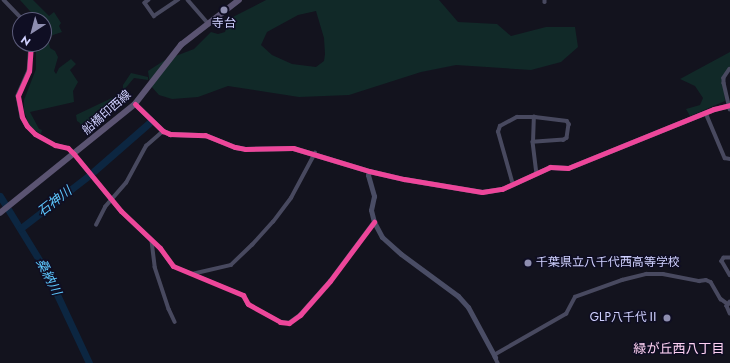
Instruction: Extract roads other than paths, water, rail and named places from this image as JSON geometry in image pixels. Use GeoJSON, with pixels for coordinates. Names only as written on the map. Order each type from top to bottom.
{"type":"FeatureCollection","features":[{"type":"Feature","properties":{"kind":"main road","name":"船橋印西線"},"geometry":{"type":"LineString","coordinates":[[0,213],[135,104],[181,45],[239,0]]}},
{"type":"Feature","properties":{"kind":"street"},"geometry":{"type":"LineString","coordinates":[[4,0],[15,12]]}},
{"type":"Feature","properties":{"kind":"street"},"geometry":{"type":"LineString","coordinates":[[149,0],[145,3],[154,16],[178,0]]}},
{"type":"Feature","properties":{"kind":"street"},"geometry":{"type":"LineString","coordinates":[[188,0],[209,24]]}},
{"type":"Feature","properties":{"kind":"street"},"geometry":{"type":"LineString","coordinates":[[30,52],[29,71],[18,96],[22,117],[35,134],[55,145],[68,148],[112,198],[121,211],[152,241],[173,266],[243,295],[248,304],[280,322],[289,323],[300,316],[330,281],[374,222]]}},
{"type":"Feature","properties":{"kind":"street"},"geometry":{"type":"LineString","coordinates":[[135,104],[163,130],[170,134],[205,134],[235,147],[246,149],[293,148],[315,153],[340,163],[369,171],[475,192],[491,192],[513,185],[550,167],[568,168],[706,113],[730,106],[724,83],[724,78],[730,69]]}},
{"type":"Feature","properties":{"kind":"street"},"geometry":{"type":"LineString","coordinates":[[706,113],[725,158],[730,159]]}},
{"type":"Feature","properties":{"kind":"street"},"geometry":{"type":"LineString","coordinates":[[513,185],[498,132],[500,126],[517,117],[534,117],[566,121],[569,124],[567,138],[564,140],[533,142]]}},
{"type":"Feature","properties":{"kind":"street"},"geometry":{"type":"LineString","coordinates":[[534,117],[533,142],[537,173]]}},
{"type":"Feature","properties":{"kind":"street"},"geometry":{"type":"LineString","coordinates":[[96,225],[112,198],[126,183],[146,146],[163,130]]}},
{"type":"Feature","properties":{"kind":"street"},"geometry":{"type":"LineString","coordinates":[[190,274],[232,264],[252,246],[291,198],[315,153]]}},
{"type":"Feature","properties":{"kind":"street"},"geometry":{"type":"LineString","coordinates":[[369,171],[368,175],[374,196],[371,210],[374,222],[382,237],[396,250],[458,296],[468,307],[498,363]]}},
{"type":"Feature","properties":{"kind":"street"},"geometry":{"type":"LineString","coordinates":[[152,241],[154,267],[168,309],[176,322]]}},
{"type":"Feature","properties":{"kind":"street"},"geometry":{"type":"LineString","coordinates":[[730,258],[724,258],[722,261],[730,275]]}},
{"type":"Feature","properties":{"kind":"street"},"geometry":{"type":"LineString","coordinates":[[494,356],[566,314],[575,297],[622,280],[646,274],[663,274],[711,282],[722,298],[729,303],[727,309],[730,313]]}},
{"type":"Feature","properties":{"kind":"waterway","name":"石神川"},"geometry":{"type":"LineString","coordinates":[[94,171],[149,123]]}},
{"type":"Feature","properties":{"kind":"waterway","name":"石神川"},"geometry":{"type":"LineString","coordinates":[[21,228],[88,176]]}},
{"type":"Feature","properties":{"kind":"waterway","name":"桑納川"},"geometry":{"type":"LineString","coordinates":[[0,196],[46,271],[89,363]]}},
{"type":"Feature","properties":{"kind":"place","name":"寺台"},"geometry":{"type":"Point","coordinates":[224,10]}},
{"type":"Feature","properties":{"kind":"place","name":"千葉県立八千代西高等学校"},"geometry":{"type":"Point","coordinates":[528,263]}},
{"type":"Feature","properties":{"kind":"place","name":"GLP八千代Ⅱ"},"geometry":{"type":"Point","coordinates":[667,318]}},
{"type":"Feature","properties":{"kind":"district","name":"緑が丘西八丁目"},"geometry":{"type":"Point","coordinates":[679,349]}}]}
